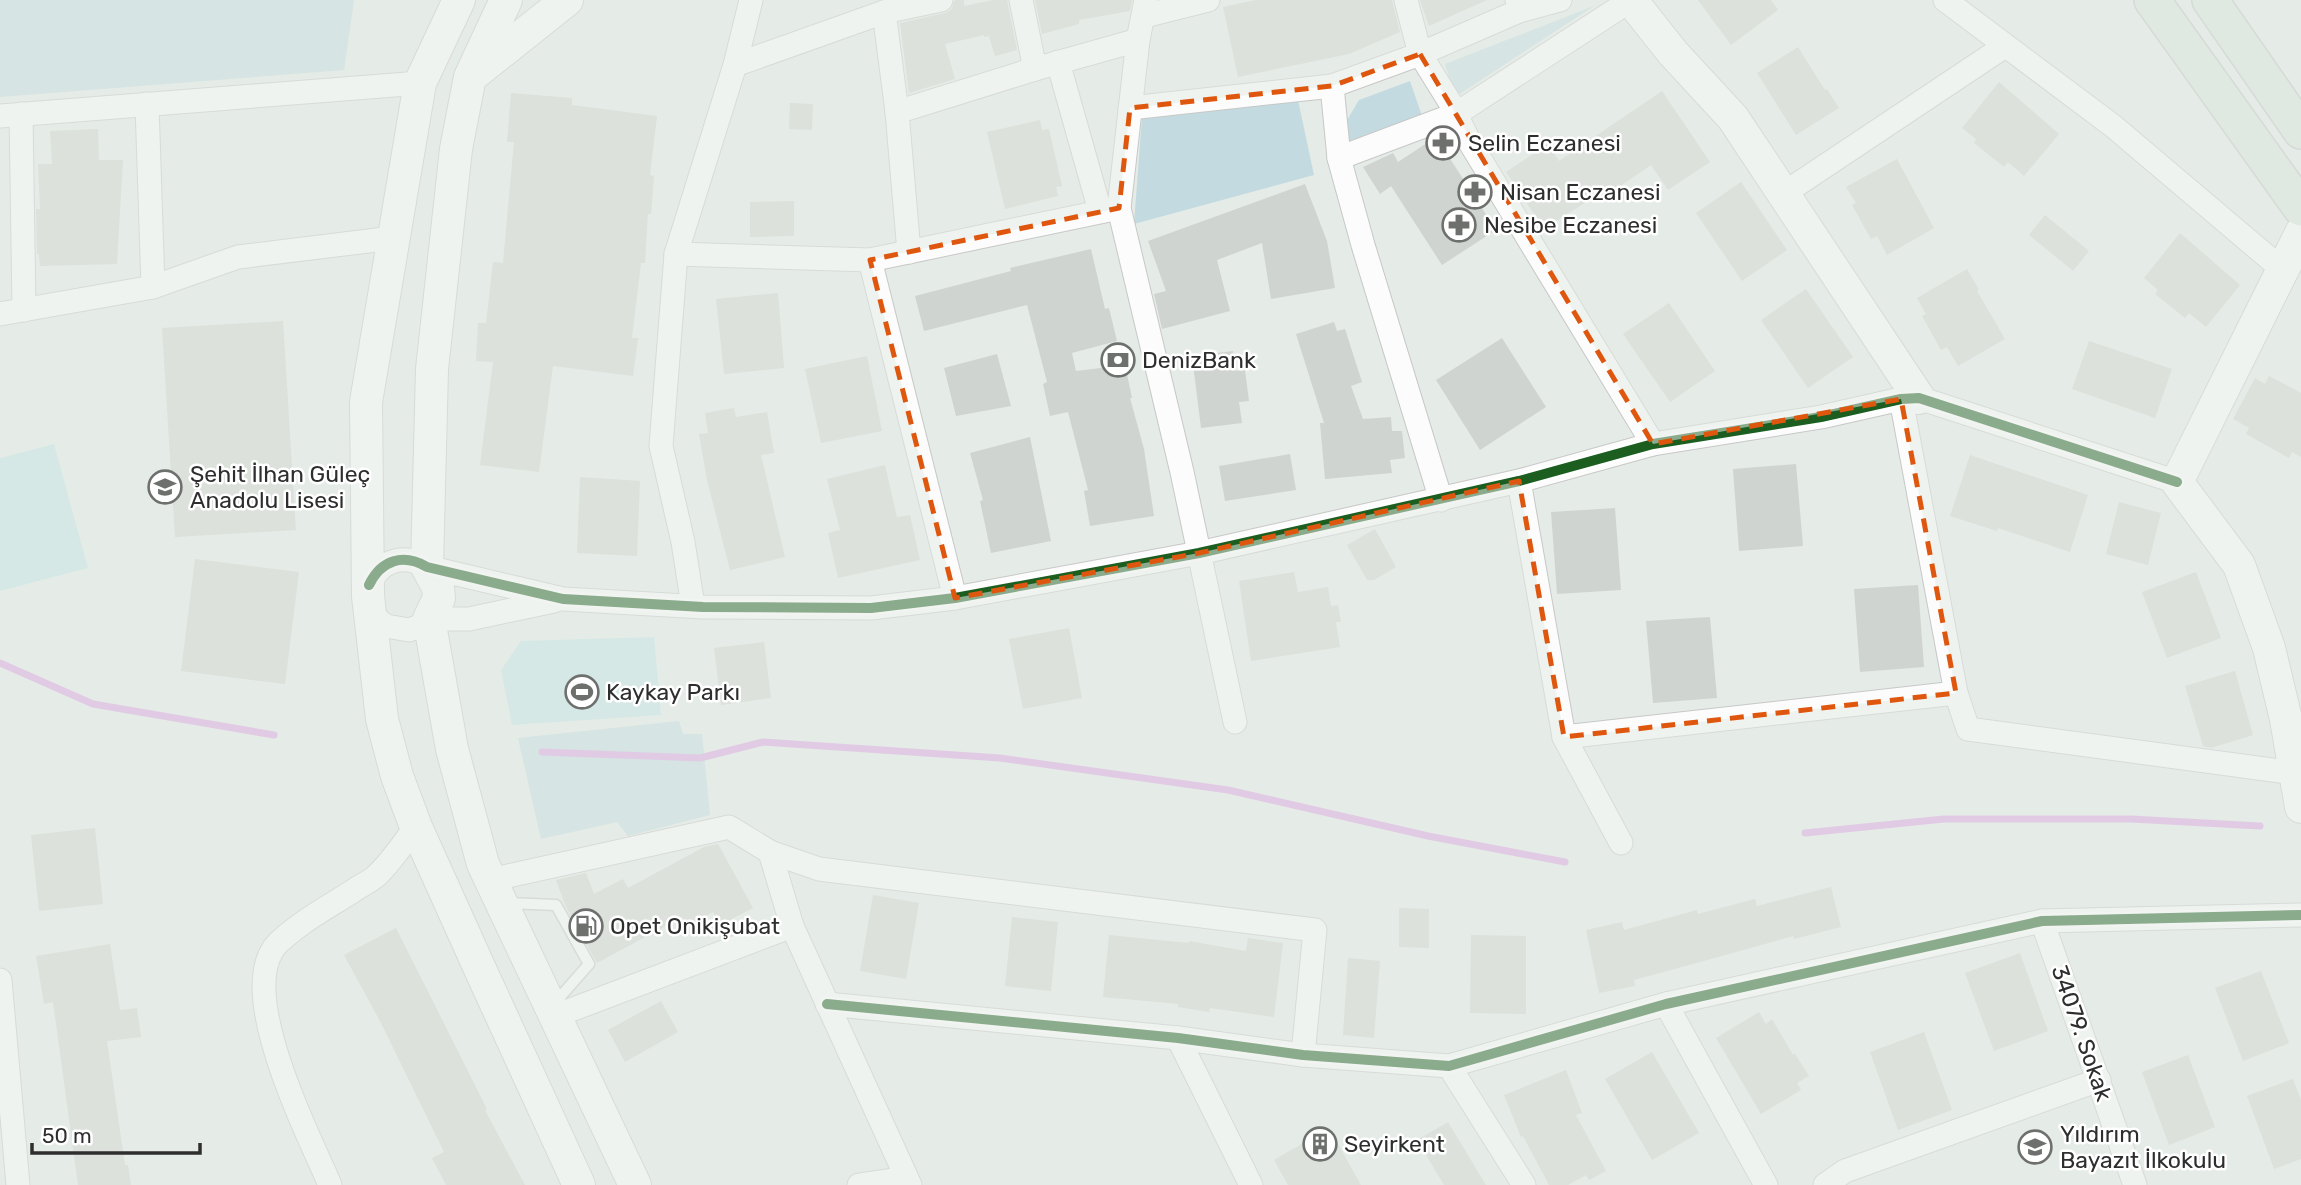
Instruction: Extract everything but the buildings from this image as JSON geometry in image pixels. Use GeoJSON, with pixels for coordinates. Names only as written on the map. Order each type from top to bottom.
{"type":"FeatureCollection","features":[{"type":"Feature","properties":{"kind":"main road"},"geometry":{"type":"LineString","coordinates":[[459,0],[420,83],[366,402],[370,597],[382,719],[397,776],[416,827],[579,1185]]}},
{"type":"Feature","properties":{"kind":"main road"},"geometry":{"type":"LineString","coordinates":[[506,0],[470,77],[457,149],[432,369],[427,567],[438,587],[439,598],[429,619],[452,749],[483,863],[635,1185]]}},
{"type":"Feature","properties":{"kind":"main road"},"geometry":{"type":"LineString","coordinates":[[470,77],[568,0]]}},
{"type":"Feature","properties":{"kind":"main road"},"geometry":{"type":"LineString","coordinates":[[1631,0],[1673,53],[1733,118],[1910,399]]}},
{"type":"Feature","properties":{"kind":"main road"},"geometry":{"type":"LineString","coordinates":[[2152,0],[2301,208]]}},
{"type":"Feature","properties":{"kind":"main road"},"geometry":{"type":"LineString","coordinates":[[2210,0],[2301,131]]}},
{"type":"Feature","properties":{"kind":"main road"},"geometry":{"type":"LineString","coordinates":[[2301,233],[2177,482],[2239,565],[2269,648],[2286,719],[2301,807]]}},
{"type":"Feature","properties":{"kind":"street"},"geometry":{"type":"LineString","coordinates":[[693,606],[682,542],[660,446],[676,254],[735,65],[751,0]]}},
{"type":"Feature","properties":{"kind":"street"},"geometry":{"type":"LineString","coordinates":[[1021,0],[1035,69]]}},
{"type":"Feature","properties":{"kind":"street"},"geometry":{"type":"LineString","coordinates":[[1110,210],[1130,108],[1138,40],[1145,8],[1208,0]]}},
{"type":"Feature","properties":{"kind":"street"},"geometry":{"type":"LineString","coordinates":[[1406,0],[1420,54],[1469,141],[1653,444]]}},
{"type":"Feature","properties":{"kind":"street"},"geometry":{"type":"LineString","coordinates":[[1130,108],[1332,86],[1420,54],[1518,6],[1560,0]]}},
{"type":"Feature","properties":{"kind":"street"},"geometry":{"type":"LineString","coordinates":[[1339,158],[1456,114],[1631,0]]}},
{"type":"Feature","properties":{"kind":"street"},"geometry":{"type":"LineString","coordinates":[[1945,0],[2113,126],[2283,270]]}},
{"type":"Feature","properties":{"kind":"street"},"geometry":{"type":"LineString","coordinates":[[735,65],[884,12],[933,1]]}},
{"type":"Feature","properties":{"kind":"street"},"geometry":{"type":"LineString","coordinates":[[884,12],[897,112],[909,252]]}},
{"type":"Feature","properties":{"kind":"street"},"geometry":{"type":"LineString","coordinates":[[897,112],[1138,40]]}},
{"type":"Feature","properties":{"kind":"street"},"geometry":{"type":"LineString","coordinates":[[1783,194],[2005,46]]}},
{"type":"Feature","properties":{"kind":"street"},"geometry":{"type":"LineString","coordinates":[[1058,62],[1110,210],[1182,472],[1235,722]]}},
{"type":"Feature","properties":{"kind":"street"},"geometry":{"type":"LineString","coordinates":[[24,310],[10,115],[420,83]]}},
{"type":"Feature","properties":{"kind":"street"},"geometry":{"type":"LineString","coordinates":[[1332,86],[1339,158],[1441,500]]}},
{"type":"Feature","properties":{"kind":"street"},"geometry":{"type":"LineString","coordinates":[[147,104],[153,287]]}},
{"type":"Feature","properties":{"kind":"street"},"geometry":{"type":"LineString","coordinates":[[676,254],[870,260],[1110,210]]}},
{"type":"Feature","properties":{"kind":"street"},"geometry":{"type":"LineString","coordinates":[[0,314],[153,287],[238,257],[393,238]]}},
{"type":"Feature","properties":{"kind":"street"},"geometry":{"type":"LineString","coordinates":[[870,260],[955,598]]}},
{"type":"Feature","properties":{"kind":"street"},"geometry":{"type":"LineString","coordinates":[[563,599],[469,619],[429,619],[409,630],[397,630],[377,619],[370,597],[374,574],[383,565],[405,559],[427,567],[563,599],[693,606],[871,608],[955,598],[1199,553],[1441,500],[1653,444],[1821,417],[1910,399],[2177,482]]}},
{"type":"Feature","properties":{"kind":"street"},"geometry":{"type":"LineString","coordinates":[[1910,399],[1956,693],[1968,729],[2295,774]]}},
{"type":"Feature","properties":{"kind":"street"},"geometry":{"type":"LineString","coordinates":[[1519,481],[1564,737],[1621,843]]}},
{"type":"Feature","properties":{"kind":"street"},"geometry":{"type":"LineString","coordinates":[[1564,737],[1956,693]]}},
{"type":"Feature","properties":{"kind":"street"},"geometry":{"type":"LineString","coordinates":[[330,1185],[277,1060],[264,1002],[266,970],[278,944],[303,923],[376,877],[416,827]]}},
{"type":"Feature","properties":{"kind":"street"},"geometry":{"type":"LineString","coordinates":[[496,891],[729,827],[769,852],[819,869],[1315,930],[1303,1055]]}},
{"type":"Feature","properties":{"kind":"street"},"geometry":{"type":"LineString","coordinates":[[769,852],[792,926],[908,1182],[859,1185]]}},
{"type":"Feature","properties":{"kind":"street"},"geometry":{"type":"LineString","coordinates":[[827,1004],[1178,1038],[1303,1055],[1449,1066],[1666,1004],[2042,921],[2301,915]]}},
{"type":"Feature","properties":{"kind":"street","name":"34079. Sokak"},"geometry":{"type":"LineString","coordinates":[[2042,921],[2135,1185]]}},
{"type":"Feature","properties":{"kind":"street"},"geometry":{"type":"LineString","coordinates":[[553,1012],[792,926]]}},
{"type":"Feature","properties":{"kind":"street"},"geometry":{"type":"LineString","coordinates":[[0,980],[18,1185]]}},
{"type":"Feature","properties":{"kind":"street"},"geometry":{"type":"LineString","coordinates":[[1666,1004],[1766,1185]]}},
{"type":"Feature","properties":{"kind":"street"},"geometry":{"type":"LineString","coordinates":[[1178,1038],[1251,1185]]}},
{"type":"Feature","properties":{"kind":"street"},"geometry":{"type":"LineString","coordinates":[[1449,1066],[1524,1185]]}},
{"type":"Feature","properties":{"kind":"street"},"geometry":{"type":"LineString","coordinates":[[1825,1185],[1845,1171],[2099,1080]]}},
{"type":"Feature","properties":{"kind":"lane"},"geometry":{"type":"LineString","coordinates":[[496,891],[556,905],[589,964],[553,1012]]}},
{"type":"Feature","properties":{"kind":"highlighted area"},"geometry":{"type":"Polygon","coordinates":[[[1420,54],[1653,444],[1901,399],[1956,693],[1564,737],[1519,481],[1199,553],[955,598],[870,260],[1119,208],[1130,108],[1332,86],[1420,54]]]}},
{"type":"Feature","properties":{"kind":"shaded area"},"geometry":{"type":"Polygon","coordinates":[[[0,0],[354,0],[344,70],[0,97],[0,0]]]}},
{"type":"Feature","properties":{"kind":"shaded area"},"geometry":{"type":"Polygon","coordinates":[[[1594,6],[1455,97],[1445,64],[1594,6]]]}},
{"type":"Feature","properties":{"kind":"shaded area"},"geometry":{"type":"Polygon","coordinates":[[[1410,81],[1422,116],[1348,142],[1346,122],[1359,100],[1410,81]]]}},
{"type":"Feature","properties":{"kind":"shaded area"},"geometry":{"type":"Polygon","coordinates":[[[1298,100],[1314,175],[1134,224],[1142,117],[1298,100]]]}},
{"type":"Feature","properties":{"kind":"shaded area"},"geometry":{"type":"Polygon","coordinates":[[[54,444],[88,568],[0,591],[0,458],[54,444]]]}},
{"type":"Feature","properties":{"kind":"shaded area","name":"Kaykay Parkı"},"geometry":{"type":"Polygon","coordinates":[[[654,637],[661,715],[512,725],[501,670],[521,641],[654,637]]]}},
{"type":"Feature","properties":{"kind":"shaded area"},"geometry":{"type":"Polygon","coordinates":[[[679,721],[683,734],[702,734],[710,815],[628,836],[617,822],[541,839],[518,738],[679,721]]]}},
{"type":"Feature","properties":{"kind":"waterway"},"geometry":{"type":"LineString","coordinates":[[0,663],[93,704],[274,735]]}},
{"type":"Feature","properties":{"kind":"waterway"},"geometry":{"type":"LineString","coordinates":[[542,752],[700,758],[763,742],[1000,758],[1228,790],[1428,836],[1565,862]]}},
{"type":"Feature","properties":{"kind":"waterway"},"geometry":{"type":"LineString","coordinates":[[1805,833],[1944,819],[2131,819],[2260,826]]}},
{"type":"Feature","properties":{"kind":"cycle path"},"geometry":{"type":"LineString","coordinates":[[369,585],[386,565],[394,561],[410,560],[427,567],[563,599],[703,607],[871,608],[955,598],[1199,553],[1519,481],[1653,444],[1821,417],[1901,399],[1919,398],[2177,482]]}},
{"type":"Feature","properties":{"kind":"cycle path"},"geometry":{"type":"LineString","coordinates":[[827,1004],[1178,1038],[1303,1055],[1449,1066],[1666,1004],[2042,921],[2301,915]]}},
{"type":"Feature","properties":{"kind":"place","name":"Selin Eczanesi"},"geometry":{"type":"Point","coordinates":[1443,143]}},
{"type":"Feature","properties":{"kind":"place","name":"Nisan Eczanesi"},"geometry":{"type":"Point","coordinates":[1475,192]}},
{"type":"Feature","properties":{"kind":"place","name":"Nesibe Eczanesi"},"geometry":{"type":"Point","coordinates":[1459,225]}},
{"type":"Feature","properties":{"kind":"place","name":"DenizBank"},"geometry":{"type":"Point","coordinates":[1118,360]}},
{"type":"Feature","properties":{"kind":"place","name":"Şehit İlhan Güleç Anadolu Lisesi"},"geometry":{"type":"Point","coordinates":[165,487]}},
{"type":"Feature","properties":{"kind":"place","name":"Kaykay Parkı"},"geometry":{"type":"Point","coordinates":[582,692]}},
{"type":"Feature","properties":{"kind":"place","name":"Opet Onikişubat"},"geometry":{"type":"Point","coordinates":[586,926]}},
{"type":"Feature","properties":{"kind":"place","name":"Seyirkent"},"geometry":{"type":"Point","coordinates":[1320,1144]}},
{"type":"Feature","properties":{"kind":"place","name":"Yıldırım Bayazıt İlkokulu"},"geometry":{"type":"Point","coordinates":[2035,1147]}}]}
